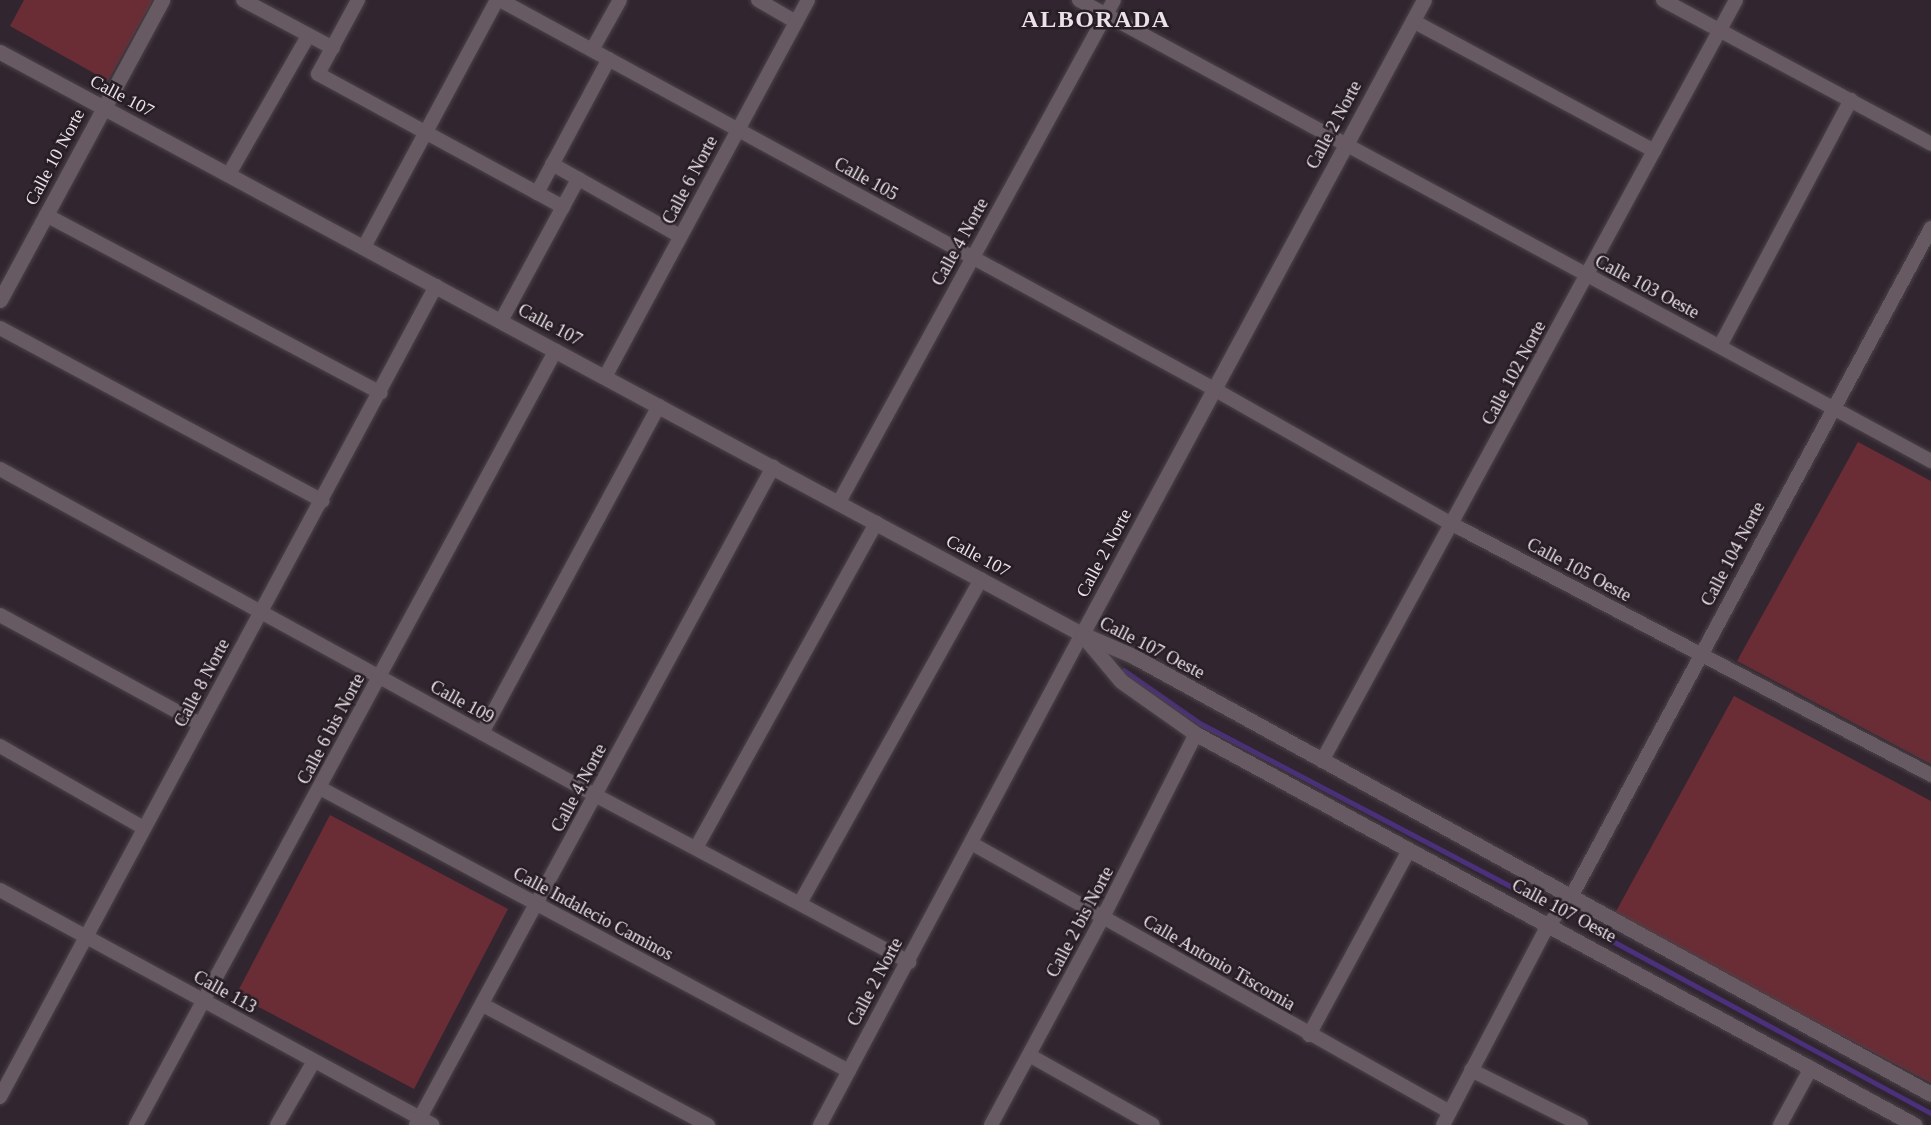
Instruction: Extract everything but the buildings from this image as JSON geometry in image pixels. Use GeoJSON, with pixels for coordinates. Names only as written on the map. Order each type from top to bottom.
{"type":"FeatureCollection","features":[{"type":"Feature","properties":{"kind":"street","name":"Calle 10 Norte"},"geometry":{"type":"LineString","coordinates":[[0,300],[162,0]]}},
{"type":"Feature","properties":{"kind":"street"},"geometry":{"type":"LineString","coordinates":[[243,0],[333,48]]}},
{"type":"Feature","properties":{"kind":"street"},"geometry":{"type":"LineString","coordinates":[[358,0],[318,74],[563,207]]}},
{"type":"Feature","properties":{"kind":"street"},"geometry":{"type":"LineString","coordinates":[[364,247],[499,0]]}},
{"type":"Feature","properties":{"kind":"street","name":"Calle 105"},"geometry":{"type":"LineString","coordinates":[[499,0],[1214,389]]}},
{"type":"Feature","properties":{"kind":"street"},"geometry":{"type":"LineString","coordinates":[[592,50],[620,0]]}},
{"type":"Feature","properties":{"kind":"street"},"geometry":{"type":"LineString","coordinates":[[758,0],[796,22]]}},
{"type":"Feature","properties":{"kind":"street","name":"Calle 6 Norte"},"geometry":{"type":"LineString","coordinates":[[605,377],[808,0]]}},
{"type":"Feature","properties":{"kind":"street","name":"Calle 103 Oeste"},"geometry":{"type":"LineString","coordinates":[[1079,0],[1931,461]]}},
{"type":"Feature","properties":{"kind":"street","name":"Calle 4 Norte"},"geometry":{"type":"LineString","coordinates":[[839,502],[1114,0]]}},
{"type":"Feature","properties":{"kind":"street","name":"Calle 2 Norte"},"geometry":{"type":"LineString","coordinates":[[820,1125],[1424,0]]}},
{"type":"Feature","properties":{"kind":"street"},"geometry":{"type":"LineString","coordinates":[[1663,0],[1931,144]]}},
{"type":"Feature","properties":{"kind":"street","name":"Calle 102 Norte"},"geometry":{"type":"LineString","coordinates":[[1322,761],[1736,0]]}},
{"type":"Feature","properties":{"kind":"street"},"geometry":{"type":"LineString","coordinates":[[1413,21],[1654,151]]}},
{"type":"Feature","properties":{"kind":"street"},"geometry":{"type":"LineString","coordinates":[[229,174],[308,36]]}},
{"type":"Feature","properties":{"kind":"street","name":"Calle 107"},"geometry":{"type":"LineString","coordinates":[[0,52],[1082,634]]}},
{"type":"Feature","properties":{"kind":"street"},"geometry":{"type":"LineString","coordinates":[[537,193],[609,60]]}},
{"type":"Feature","properties":{"kind":"street"},"geometry":{"type":"LineString","coordinates":[[1720,346],[1851,100]]}},
{"type":"Feature","properties":{"kind":"street"},"geometry":{"type":"LineString","coordinates":[[552,164],[680,236]]}},
{"type":"Feature","properties":{"kind":"street"},"geometry":{"type":"LineString","coordinates":[[501,321],[578,179]]}},
{"type":"Feature","properties":{"kind":"street"},"geometry":{"type":"LineString","coordinates":[[46,215],[381,393]]}},
{"type":"Feature","properties":{"kind":"street","name":"Calle 104 Norte"},"geometry":{"type":"LineString","coordinates":[[1548,925],[1570,899],[1931,228]]}},
{"type":"Feature","properties":{"kind":"street","name":"Calle 8 Norte"},"geometry":{"type":"LineString","coordinates":[[0,1097],[260,612],[381,393],[436,286]]}},
{"type":"Feature","properties":{"kind":"street"},"geometry":{"type":"LineString","coordinates":[[0,328],[322,501]]}},
{"type":"Feature","properties":{"kind":"street","name":"Calle 6 bis Norte"},"geometry":{"type":"LineString","coordinates":[[136,1125],[556,350]]}},
{"type":"Feature","properties":{"kind":"street","name":"Calle 105 Oeste"},"geometry":{"type":"LineString","coordinates":[[1214,389],[1452,524],[1931,775]]}},
{"type":"Feature","properties":{"kind":"street"},"geometry":{"type":"LineString","coordinates":[[482,733],[659,406]]}},
{"type":"Feature","properties":{"kind":"street","name":"Calle 4 Norte"},"geometry":{"type":"LineString","coordinates":[[423,1123],[536,904],[773,467]]}},
{"type":"Feature","properties":{"kind":"street","name":"Calle 109"},"geometry":{"type":"LineString","coordinates":[[0,469],[595,795],[909,962]]}},
{"type":"Feature","properties":{"kind":"street"},"geometry":{"type":"LineString","coordinates":[[696,848],[876,523]]}},
{"type":"Feature","properties":{"kind":"street"},"geometry":{"type":"LineString","coordinates":[[800,903],[981,579]]}},
{"type":"Feature","properties":{"kind":"street"},"geometry":{"type":"LineString","coordinates":[[0,615],[200,724]]}},
{"type":"Feature","properties":{"kind":"street","name":"Calle 107 Oeste"},"geometry":{"type":"LineString","coordinates":[[1082,634],[1121,681],[1196,734],[1915,1125]]}},
{"type":"Feature","properties":{"kind":"street","name":"Calle 107 Oeste"},"geometry":{"type":"LineString","coordinates":[[1082,634],[1133,656],[1570,899],[1931,1094]]}},
{"type":"Feature","properties":{"kind":"street","name":"Calle 2 bis Norte"},"geometry":{"type":"LineString","coordinates":[[991,1125],[1103,917],[1196,734]]}},
{"type":"Feature","properties":{"kind":"street"},"geometry":{"type":"LineString","coordinates":[[0,746],[144,828]]}},
{"type":"Feature","properties":{"kind":"street","name":"Calle Indalecio Caminos"},"geometry":{"type":"LineString","coordinates":[[320,788],[849,1071]]}},
{"type":"Feature","properties":{"kind":"street","name":"Calle Antonio Tiscornia"},"geometry":{"type":"LineString","coordinates":[[970,843],[1308,1035],[1450,1112]]}},
{"type":"Feature","properties":{"kind":"street"},"geometry":{"type":"LineString","coordinates":[[1308,1035],[1409,850]]}},
{"type":"Feature","properties":{"kind":"street","name":"Calle 113"},"geometry":{"type":"LineString","coordinates":[[0,890],[423,1123]]}},
{"type":"Feature","properties":{"kind":"street"},"geometry":{"type":"LineString","coordinates":[[1443,1125],[1548,925]]}},
{"type":"Feature","properties":{"kind":"street"},"geometry":{"type":"LineString","coordinates":[[483,1005],[708,1125]]}},
{"type":"Feature","properties":{"kind":"street"},"geometry":{"type":"LineString","coordinates":[[1029,1055],[1153,1125]]}},
{"type":"Feature","properties":{"kind":"street"},"geometry":{"type":"LineString","coordinates":[[277,1125],[314,1061]]}},
{"type":"Feature","properties":{"kind":"street"},"geometry":{"type":"LineString","coordinates":[[1780,1125],[1811,1068]]}},
{"type":"Feature","properties":{"kind":"street"},"geometry":{"type":"LineString","coordinates":[[1471,1070],[1581,1125]]}},
{"type":"Feature","properties":{"kind":"shaded area"},"geometry":{"type":"Polygon","coordinates":[[[24,0],[153,0],[108,81],[10,26],[24,0]]]}},
{"type":"Feature","properties":{"kind":"shaded area"},"geometry":{"type":"Polygon","coordinates":[[[1858,442],[1931,481],[1931,764],[1737,661],[1858,442]]]}},
{"type":"Feature","properties":{"kind":"shaded area"},"geometry":{"type":"Polygon","coordinates":[[[1734,696],[1931,801],[1931,1083],[1614,915],[1734,696]]]}},
{"type":"Feature","properties":{"kind":"shaded area"},"geometry":{"type":"Polygon","coordinates":[[[330,815],[508,909],[414,1089],[236,995],[330,815]]]}},
{"type":"Feature","properties":{"kind":"waterway"},"geometry":{"type":"LineString","coordinates":[[1124,670],[1200,723],[1539,901]]}},
{"type":"Feature","properties":{"kind":"waterway"},"geometry":{"type":"LineString","coordinates":[[1585,926],[1931,1113]]}},
{"type":"Feature","properties":{"kind":"district","name":"ALBORADA"},"geometry":{"type":"Point","coordinates":[1096,20]}}]}
